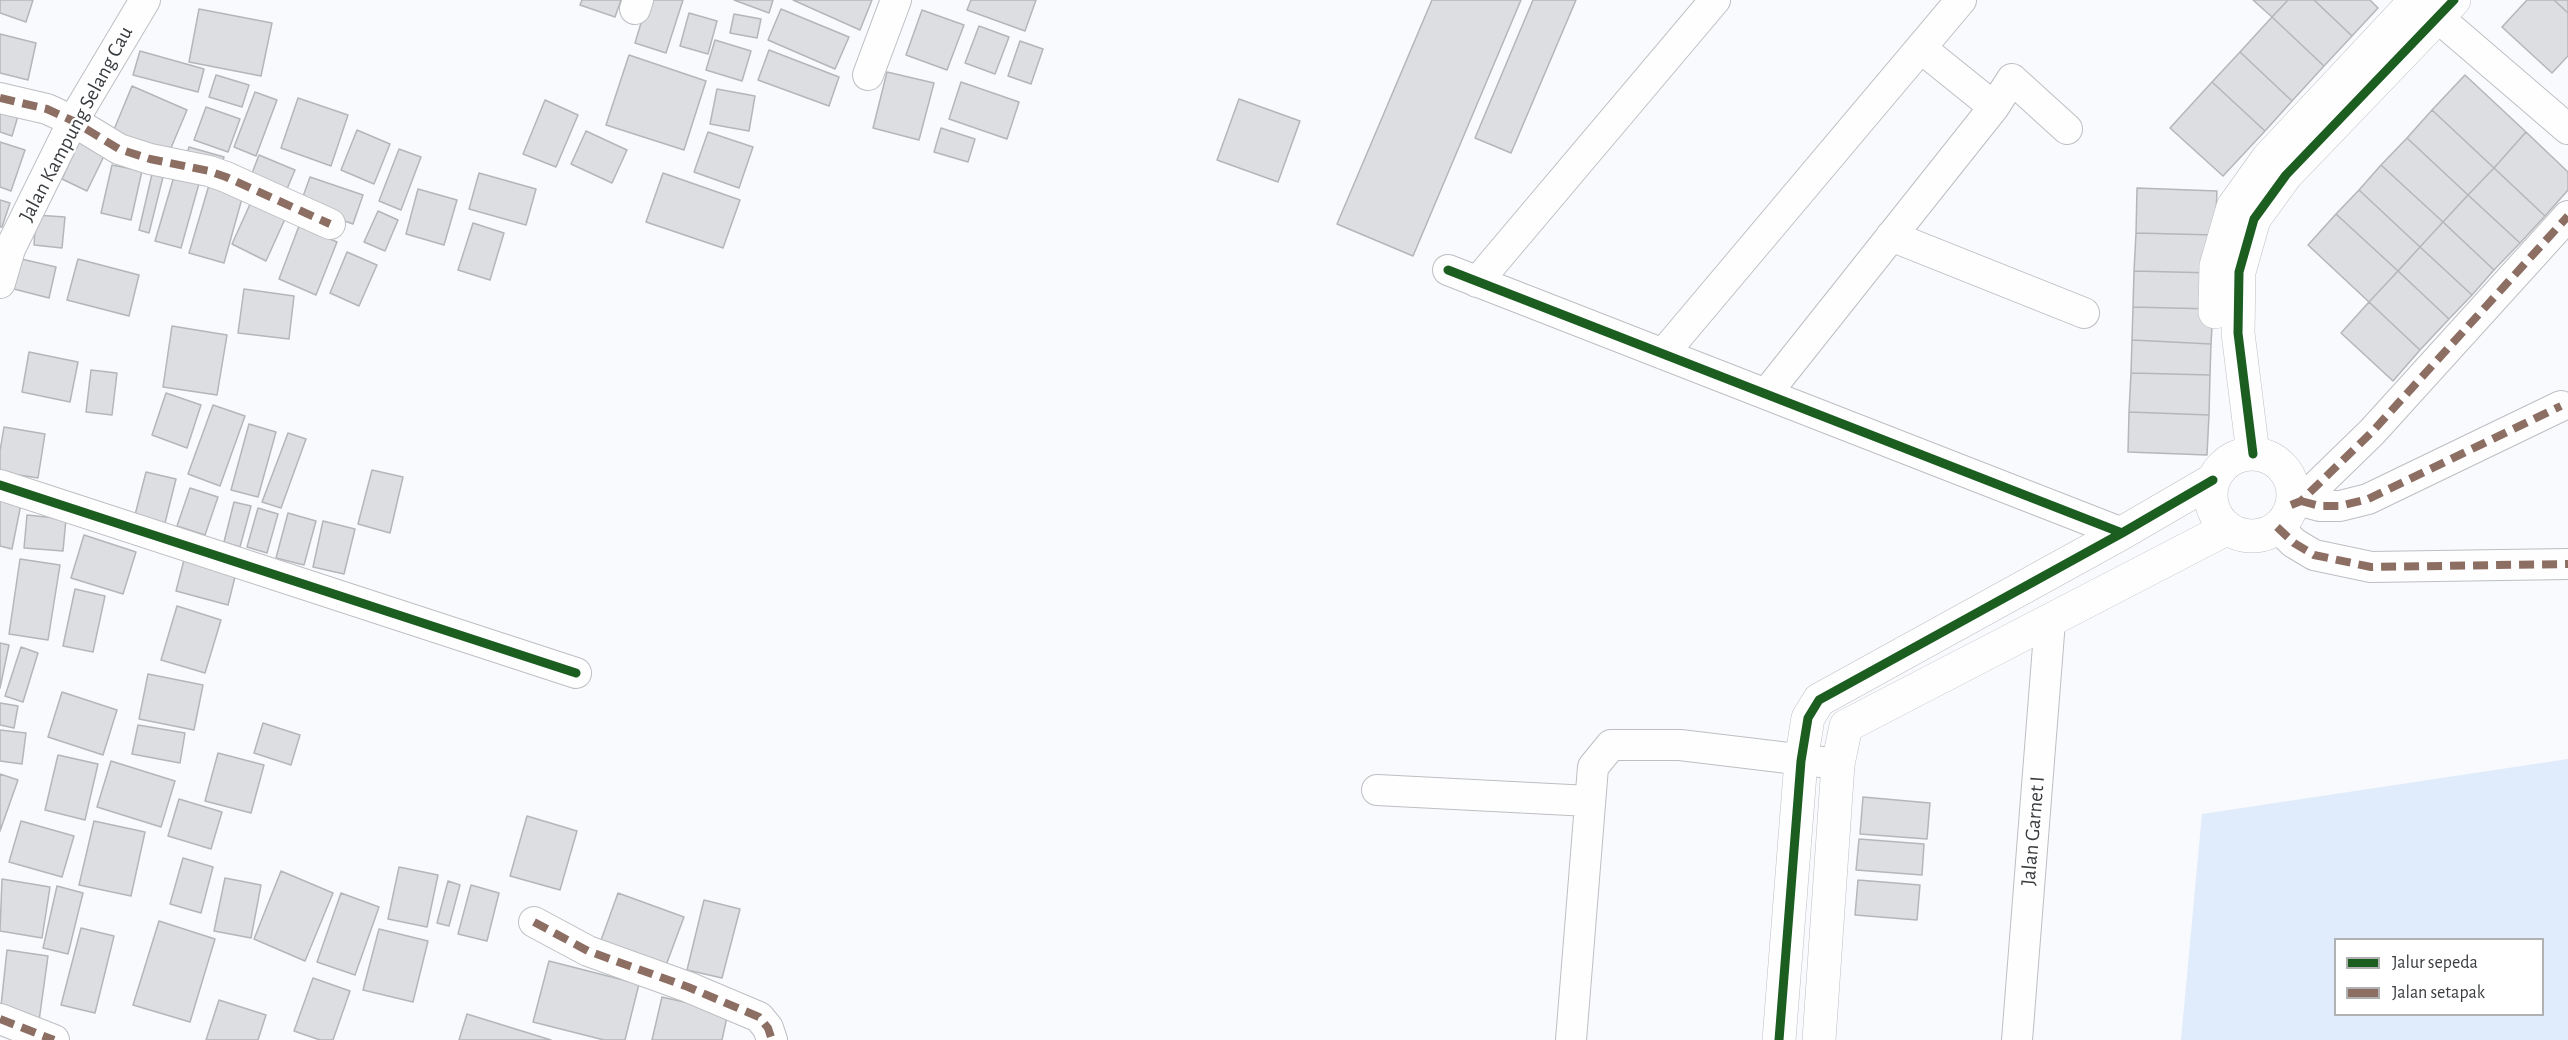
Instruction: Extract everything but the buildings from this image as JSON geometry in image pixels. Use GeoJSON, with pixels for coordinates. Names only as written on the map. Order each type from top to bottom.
{"type":"FeatureCollection","features":[{"type":"Feature","properties":{"kind":"street","name":"Jalan Kampung Selang Cau"},"geometry":{"type":"LineString","coordinates":[[0,283],[10,249],[73,121],[145,0]]}},
{"type":"Feature","properties":{"kind":"street"},"geometry":{"type":"LineString","coordinates":[[868,75],[896,0]]}},
{"type":"Feature","properties":{"kind":"street"},"geometry":{"type":"LineString","coordinates":[[1477,282],[1715,0]]}},
{"type":"Feature","properties":{"kind":"street"},"geometry":{"type":"LineString","coordinates":[[1662,354],[1922,49],[1961,0]]}},
{"type":"Feature","properties":{"kind":"street"},"geometry":{"type":"LineString","coordinates":[[2568,129],[2431,5],[2286,175],[2254,219],[2239,272],[2232,464],[2211,494],[2213,507],[2219,519],[2240,534],[2253,536],[2266,534],[2372,432],[2568,216]]}},
{"type":"Feature","properties":{"kind":"street"},"geometry":{"type":"LineString","coordinates":[[1922,49],[1994,107]]}},
{"type":"Feature","properties":{"kind":"street"},"geometry":{"type":"LineString","coordinates":[[1766,394],[1994,107],[2012,79],[2067,129]]}},
{"type":"Feature","properties":{"kind":"street"},"geometry":{"type":"LineString","coordinates":[[0,98],[47,109],[73,121],[119,148],[150,159],[209,171],[226,177],[330,224]]}},
{"type":"Feature","properties":{"kind":"street"},"geometry":{"type":"LineString","coordinates":[[1891,236],[2084,313]]}},
{"type":"Feature","properties":{"kind":"street"},"geometry":{"type":"LineString","coordinates":[[1448,270],[2122,533]]}},
{"type":"Feature","properties":{"kind":"street"},"geometry":{"type":"LineString","coordinates":[[2289,511],[2320,506],[2340,506],[2368,499],[2561,406]]}},
{"type":"Feature","properties":{"kind":"street"},"geometry":{"type":"LineString","coordinates":[[1779,1040],[1801,761],[1808,718],[1819,700],[2122,533],[2232,464],[2267,457],[2279,464],[2288,477],[2292,491],[2289,511],[2294,543],[2314,555],[2371,567],[2568,564]]}},
{"type":"Feature","properties":{"kind":"street"},"geometry":{"type":"LineString","coordinates":[[0,485],[576,673]]}},
{"type":"Feature","properties":{"kind":"street"},"geometry":{"type":"LineString","coordinates":[[1819,1040],[1838,764],[1846,726],[2229,528]]}},
{"type":"Feature","properties":{"kind":"street","name":"Jalan Garnet I"},"geometry":{"type":"LineString","coordinates":[[2017,1040],[2050,621]]}},
{"type":"Feature","properties":{"kind":"street"},"geometry":{"type":"LineString","coordinates":[[1571,1040],[1593,767],[1611,745],[1680,745],[1838,764]]}},
{"type":"Feature","properties":{"kind":"street"},"geometry":{"type":"LineString","coordinates":[[1377,790],[1589,801]]}},
{"type":"Feature","properties":{"kind":"street"},"geometry":{"type":"LineString","coordinates":[[534,922],[588,951],[688,987],[759,1017],[768,1028],[772,1040]]}},
{"type":"Feature","properties":{"kind":"street"},"geometry":{"type":"LineString","coordinates":[[0,1019],[54,1040]]}},
{"type":"Feature","properties":{"kind":"shaded area"},"geometry":{"type":"Polygon","coordinates":[[[2568,759],[2568,1040],[2181,1040],[2202,814],[2568,759]]]}},
{"type":"Feature","properties":{"kind":"marked path"},"geometry":{"type":"LineString","coordinates":[[0,98],[47,109],[73,121],[119,149],[150,159],[209,171],[226,177],[330,224]]}},
{"type":"Feature","properties":{"kind":"marked path"},"geometry":{"type":"LineString","coordinates":[[2291,505],[2301,501],[2372,432],[2568,216]]}},
{"type":"Feature","properties":{"kind":"marked path"},"geometry":{"type":"LineString","coordinates":[[2301,501],[2320,506],[2340,506],[2368,499],[2561,406]]}},
{"type":"Feature","properties":{"kind":"marked path"},"geometry":{"type":"LineString","coordinates":[[2277,527],[2294,543],[2314,555],[2371,567],[2568,564]]}},
{"type":"Feature","properties":{"kind":"marked path"},"geometry":{"type":"LineString","coordinates":[[534,922],[588,951],[688,987],[759,1017],[768,1028],[772,1040]]}},
{"type":"Feature","properties":{"kind":"marked path"},"geometry":{"type":"LineString","coordinates":[[0,1019],[54,1040]]}},
{"type":"Feature","properties":{"kind":"cycle path"},"geometry":{"type":"LineString","coordinates":[[2253,454],[2238,333],[2239,272],[2254,219],[2286,175],[2454,0]]}},
{"type":"Feature","properties":{"kind":"cycle path"},"geometry":{"type":"LineString","coordinates":[[1448,270],[2122,533]]}},
{"type":"Feature","properties":{"kind":"cycle path"},"geometry":{"type":"LineString","coordinates":[[1779,1040],[1801,761],[1808,718],[1819,700],[2122,533],[2213,480]]}},
{"type":"Feature","properties":{"kind":"cycle path"},"geometry":{"type":"LineString","coordinates":[[0,485],[576,673]]}}]}
